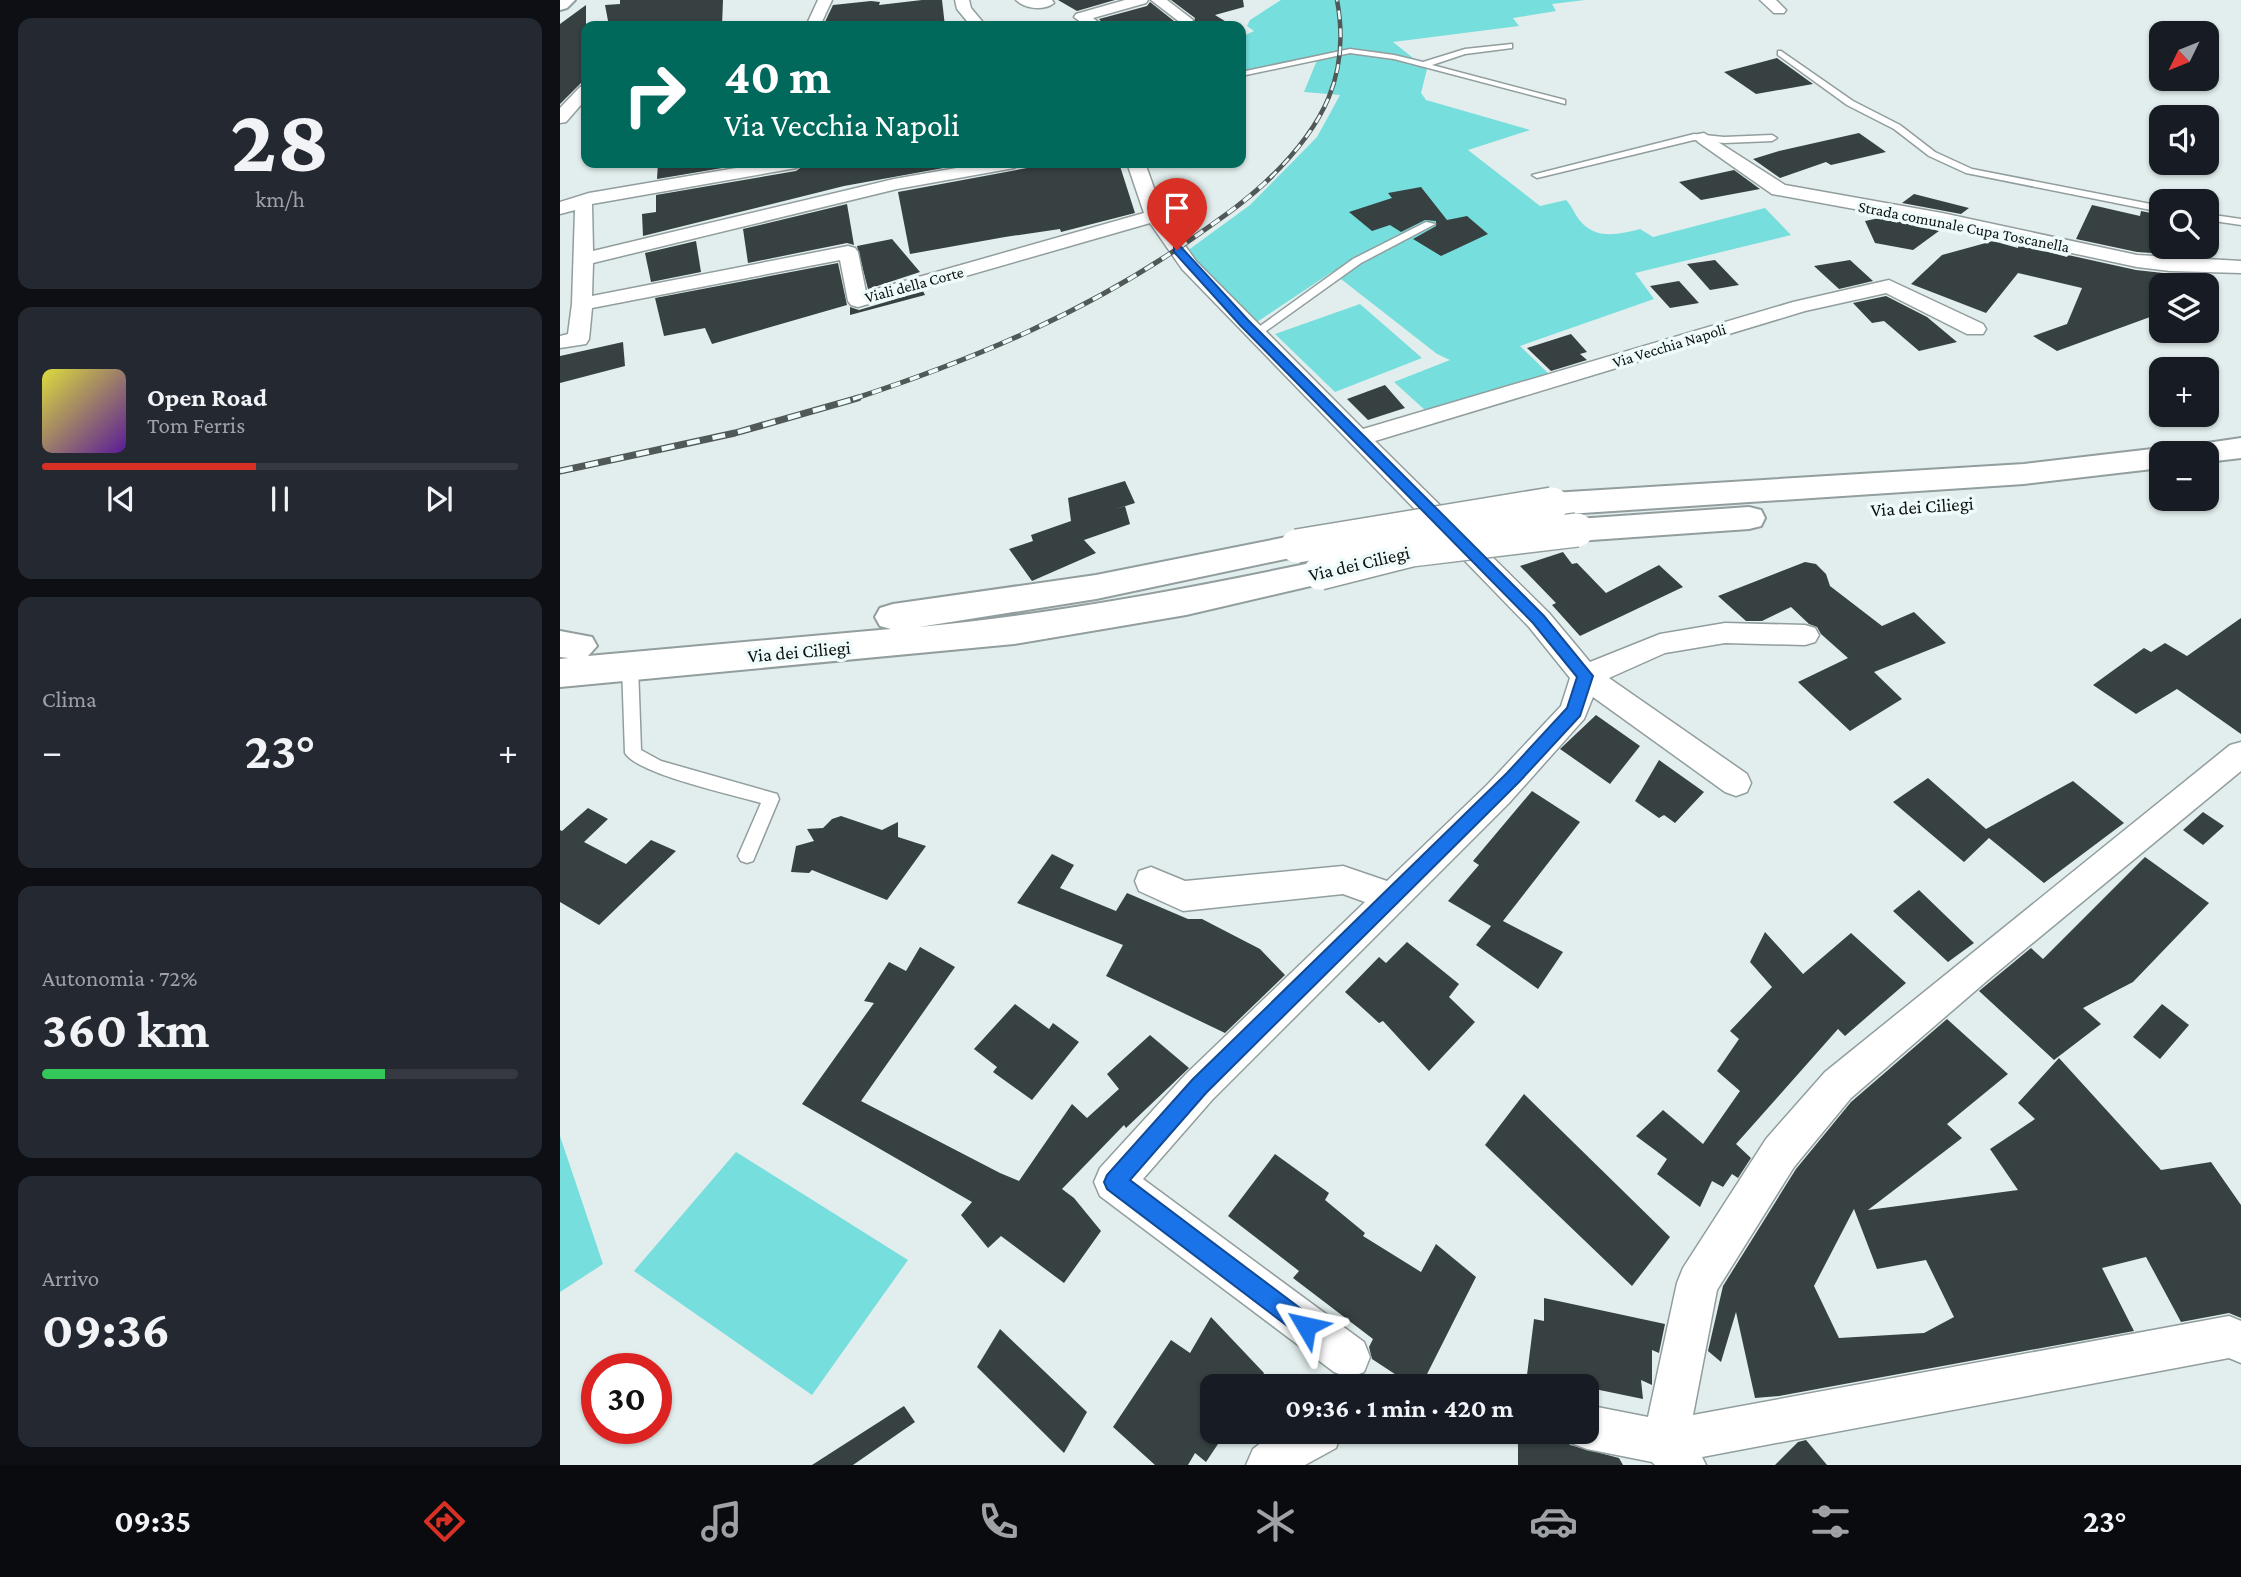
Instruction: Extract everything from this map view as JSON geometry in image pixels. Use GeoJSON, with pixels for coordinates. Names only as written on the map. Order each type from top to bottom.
{"type":"FeatureCollection","features":[{"type":"Feature","properties":{"kind":"main road"},"geometry":{"type":"LineString","coordinates":[[560,4],[566,0]]}},
{"type":"Feature","properties":{"kind":"main road"},"geometry":{"type":"LineString","coordinates":[[2219,451],[2241,448]]}},
{"type":"Feature","properties":{"kind":"main road","name":"Via dei Ciliegi"},"geometry":{"type":"LineString","coordinates":[[565,652],[895,617],[1049,597],[1171,575],[1297,546],[1552,504],[2024,474],[2149,459]]}},
{"type":"Feature","properties":{"kind":"main road"},"geometry":{"type":"LineString","coordinates":[[2219,478],[2241,475]]}},
{"type":"Feature","properties":{"kind":"main road","name":"Via dei Ciliegi"},"geometry":{"type":"LineString","coordinates":[[565,652],[630,666],[1014,631],[1186,602],[1411,550],[1577,530],[2043,497],[2149,485]]}},
{"type":"Feature","properties":{"kind":"street"},"geometry":{"type":"LineString","coordinates":[[815,21],[825,0]]}},
{"type":"Feature","properties":{"kind":"street"},"geometry":{"type":"LineString","coordinates":[[961,0],[964,9],[975,21]]}},
{"type":"Feature","properties":{"kind":"street"},"geometry":{"type":"LineString","coordinates":[[1023,0],[1028,3],[1047,3]]}},
{"type":"Feature","properties":{"kind":"street"},"geometry":{"type":"LineString","coordinates":[[1088,21],[1081,17],[1141,0]]}},
{"type":"Feature","properties":{"kind":"street"},"geometry":{"type":"LineString","coordinates":[[1158,0],[1186,20],[1183,21]]}},
{"type":"Feature","properties":{"kind":"street"},"geometry":{"type":"LineString","coordinates":[[560,98],[581,94]]}},
{"type":"Feature","properties":{"kind":"street"},"geometry":{"type":"LineString","coordinates":[[560,118],[581,96]]}},
{"type":"Feature","properties":{"kind":"street","name":"Strada comunale Cupa Toscanella"},"geometry":{"type":"LineString","coordinates":[[1704,138],[1779,190],[1941,219],[2137,261],[2241,267]]}},
{"type":"Feature","properties":{"kind":"street"},"geometry":{"type":"LineString","coordinates":[[560,208],[589,199],[767,168]]}},
{"type":"Feature","properties":{"kind":"street"},"geometry":{"type":"LineString","coordinates":[[583,258],[894,184],[985,168]]}},
{"type":"Feature","properties":{"kind":"street"},"geometry":{"type":"LineString","coordinates":[[1138,168],[1155,216],[1189,265],[1539,620],[1585,676],[1736,783]]}},
{"type":"Feature","properties":{"kind":"street"},"geometry":{"type":"LineString","coordinates":[[560,342],[578,338],[582,304],[584,206]]}},
{"type":"Feature","properties":{"kind":"street","name":"Viali della Corte"},"geometry":{"type":"LineString","coordinates":[[582,304],[848,252],[858,301],[1155,216]]}},
{"type":"Feature","properties":{"kind":"street","name":"Via Vecchia Napoli"},"geometry":{"type":"LineString","coordinates":[[1358,438],[1800,306],[1889,286],[1975,329]]}},
{"type":"Feature","properties":{"kind":"street"},"geometry":{"type":"LineString","coordinates":[[1349,1357],[1114,1182],[1199,1087],[1498,794],[1574,711],[1585,676],[1660,644],[1725,633],[1805,635]]}},
{"type":"Feature","properties":{"kind":"street"},"geometry":{"type":"LineString","coordinates":[[1674,1453],[1698,1283],[1780,1153],[1838,1085],[1977,968],[2241,754]]}},
{"type":"Feature","properties":{"kind":"street"},"geometry":{"type":"LineString","coordinates":[[1151,881],[1183,896],[1343,880],[1393,898]]}},
{"type":"Feature","properties":{"kind":"street"},"geometry":{"type":"LineString","coordinates":[[1599,1431],[1674,1453],[2229,1337],[2241,1342]]}},
{"type":"Feature","properties":{"kind":"street"},"geometry":{"type":"LineString","coordinates":[[1269,1465],[1298,1444]]}},
{"type":"Feature","properties":{"kind":"lane"},"geometry":{"type":"LineString","coordinates":[[1423,65],[1454,52],[1475,47],[1509,46]]}},
{"type":"Feature","properties":{"kind":"lane"},"geometry":{"type":"LineString","coordinates":[[1246,73],[1350,51],[1394,57],[1563,102]]}},
{"type":"Feature","properties":{"kind":"lane"},"geometry":{"type":"LineString","coordinates":[[1781,53],[1850,103],[1896,127],[1932,154],[1969,171],[2149,207]]}},
{"type":"Feature","properties":{"kind":"lane"},"geometry":{"type":"LineString","coordinates":[[1536,175],[1694,137],[1772,138]]}},
{"type":"Feature","properties":{"kind":"lane"},"geometry":{"type":"LineString","coordinates":[[2219,219],[2241,222]]}},
{"type":"Feature","properties":{"kind":"lane"},"geometry":{"type":"LineString","coordinates":[[1255,334],[1357,261],[1430,224]]}},
{"type":"Feature","properties":{"kind":"lane"},"geometry":{"type":"LineString","coordinates":[[630,666],[633,753],[656,766],[771,799],[747,856]]}},
{"type":"Feature","properties":{"kind":"shaded area"},"geometry":{"type":"Polygon","coordinates":[[[1281,0],[1585,0],[1552,4],[1556,11],[1513,18],[1519,26],[1393,42],[1427,69],[1421,93],[1426,100],[1530,130],[1468,150],[1540,206],[1566,200],[1582,223],[1595,232],[1617,234],[1640,229],[1653,237],[1765,208],[1791,235],[1635,273],[1654,299],[1520,346],[1549,374],[1426,411],[1394,382],[1450,360],[1437,354],[1332,272],[1254,324],[1187,251],[1250,205],[1317,137],[1340,95],[1304,92],[1319,55],[1246,71],[1246,35],[1254,31],[1247,26],[1250,20],[1281,0]]]}},
{"type":"Feature","properties":{"kind":"shaded area"},"geometry":{"type":"Polygon","coordinates":[[[1360,304],[1422,358],[1335,392],[1275,334],[1360,304]]]}},
{"type":"Feature","properties":{"kind":"shaded area"},"geometry":{"type":"Polygon","coordinates":[[[560,1136],[603,1264],[560,1292],[560,1136]]]}},
{"type":"Feature","properties":{"kind":"shaded area"},"geometry":{"type":"Polygon","coordinates":[[[736,1152],[908,1260],[812,1395],[634,1271],[736,1152]]]}},
{"type":"Feature","properties":{"kind":"building"},"geometry":{"type":"Polygon","coordinates":[[[620,0],[723,0],[722,21],[608,21],[605,5],[620,4],[620,0]]]}},
{"type":"Feature","properties":{"kind":"building"},"geometry":{"type":"Polygon","coordinates":[[[942,0],[944,21],[825,21],[833,5],[871,1],[880,2],[879,5],[942,0]]]}},
{"type":"Feature","properties":{"kind":"building"},"geometry":{"type":"Polygon","coordinates":[[[1058,0],[1115,0],[1077,11],[1058,0]]]}},
{"type":"Feature","properties":{"kind":"building"},"geometry":{"type":"Polygon","coordinates":[[[1171,0],[1243,0],[1244,7],[1215,15],[1225,21],[1194,21],[1195,18],[1171,0]]]}},
{"type":"Feature","properties":{"kind":"building"},"geometry":{"type":"Polygon","coordinates":[[[1150,2],[1174,21],[1099,19],[1147,6],[1150,2]]]}},
{"type":"Feature","properties":{"kind":"building"},"geometry":{"type":"Polygon","coordinates":[[[586,5],[586,21],[581,21],[581,83],[560,104],[560,24],[586,5]]]}},
{"type":"Feature","properties":{"kind":"building"},"geometry":{"type":"Polygon","coordinates":[[[1777,58],[1813,84],[1756,94],[1724,72],[1777,58]]]}},
{"type":"Feature","properties":{"kind":"building"},"geometry":{"type":"Polygon","coordinates":[[[1859,133],[1886,152],[1831,165],[1826,162],[1780,178],[1753,159],[1779,151],[1859,133]]]}},
{"type":"Feature","properties":{"kind":"building"},"geometry":{"type":"Polygon","coordinates":[[[658,168],[722,168],[657,179],[658,168]]]}},
{"type":"Feature","properties":{"kind":"building"},"geometry":{"type":"Polygon","coordinates":[[[800,168],[943,168],[844,186],[643,236],[642,214],[656,212],[656,195],[796,171],[800,168]]]}},
{"type":"Feature","properties":{"kind":"building"},"geometry":{"type":"Polygon","coordinates":[[[1027,168],[1121,168],[1135,213],[1061,232],[1060,229],[1005,237],[910,254],[898,192],[1027,168]]]}},
{"type":"Feature","properties":{"kind":"building"},"geometry":{"type":"Polygon","coordinates":[[[1734,170],[1760,189],[1701,200],[1679,182],[1734,170]]]}},
{"type":"Feature","properties":{"kind":"building"},"geometry":{"type":"Polygon","coordinates":[[[1421,187],[1447,220],[1467,216],[1488,234],[1441,256],[1413,239],[1436,226],[1436,221],[1425,220],[1401,232],[1390,225],[1372,231],[1349,212],[1392,198],[1388,193],[1421,187]]]}},
{"type":"Feature","properties":{"kind":"building"},"geometry":{"type":"Polygon","coordinates":[[[1914,194],[1969,208],[1961,214],[1902,203],[1914,194]]]}},
{"type":"Feature","properties":{"kind":"building"},"geometry":{"type":"Polygon","coordinates":[[[847,204],[854,245],[847,243],[748,263],[743,229],[847,204]]]}},
{"type":"Feature","properties":{"kind":"building"},"geometry":{"type":"Polygon","coordinates":[[[2092,205],[2140,216],[2141,211],[2149,213],[2149,253],[2076,239],[2092,205]]]}},
{"type":"Feature","properties":{"kind":"building"},"geometry":{"type":"Polygon","coordinates":[[[1884,217],[1943,228],[1913,250],[1875,243],[1865,221],[1884,217]]]}},
{"type":"Feature","properties":{"kind":"building"},"geometry":{"type":"Polygon","coordinates":[[[892,239],[920,272],[868,289],[857,246],[892,239]]]}},
{"type":"Feature","properties":{"kind":"building"},"geometry":{"type":"Polygon","coordinates":[[[696,241],[701,272],[651,282],[645,253],[696,241]]]}},
{"type":"Feature","properties":{"kind":"building"},"geometry":{"type":"Polygon","coordinates":[[[1993,241],[2018,248],[2019,244],[2067,257],[2068,255],[2163,273],[2149,273],[2149,317],[2057,351],[2033,336],[2067,324],[2082,288],[2018,273],[1986,313],[1911,284],[1942,255],[1993,241]]]}},
{"type":"Feature","properties":{"kind":"building"},"geometry":{"type":"Polygon","coordinates":[[[1715,260],[1739,285],[1710,290],[1687,264],[1715,260]]]}},
{"type":"Feature","properties":{"kind":"building"},"geometry":{"type":"Polygon","coordinates":[[[1850,260],[1873,281],[1839,289],[1814,266],[1850,260]]]}},
{"type":"Feature","properties":{"kind":"building"},"geometry":{"type":"Polygon","coordinates":[[[838,263],[847,305],[712,344],[705,328],[664,336],[655,298],[838,263]]]}},
{"type":"Feature","properties":{"kind":"building"},"geometry":{"type":"Polygon","coordinates":[[[1679,281],[1699,303],[1670,308],[1650,286],[1679,281]]]}},
{"type":"Feature","properties":{"kind":"building"},"geometry":{"type":"Polygon","coordinates":[[[923,291],[925,295],[850,315],[850,307],[859,310],[923,291]]]}},
{"type":"Feature","properties":{"kind":"building"},"geometry":{"type":"Polygon","coordinates":[[[1886,296],[1927,317],[1957,342],[1919,351],[1884,321],[1872,323],[1853,303],[1886,296]]]}},
{"type":"Feature","properties":{"kind":"building"},"geometry":{"type":"Polygon","coordinates":[[[1571,334],[1587,352],[1580,354],[1587,360],[1551,371],[1527,348],[1571,334]]]}},
{"type":"Feature","properties":{"kind":"building"},"geometry":{"type":"Polygon","coordinates":[[[623,342],[625,366],[560,383],[560,356],[623,342]]]}},
{"type":"Feature","properties":{"kind":"building"},"geometry":{"type":"Polygon","coordinates":[[[1385,385],[1405,408],[1368,420],[1347,399],[1385,385]]]}},
{"type":"Feature","properties":{"kind":"building"},"geometry":{"type":"Polygon","coordinates":[[[1125,481],[1135,503],[1125,506],[1130,524],[1084,540],[1096,553],[1032,581],[1009,549],[1033,541],[1031,535],[1071,521],[1068,498],[1125,481]]]}},
{"type":"Feature","properties":{"kind":"building"},"geometry":{"type":"Polygon","coordinates":[[[1563,552],[1572,564],[1577,563],[1606,593],[1659,565],[1683,587],[1580,636],[1552,605],[1556,603],[1520,566],[1563,552]]]}},
{"type":"Feature","properties":{"kind":"building"},"geometry":{"type":"Polygon","coordinates":[[[1805,562],[1816,564],[1826,574],[1830,586],[1882,626],[1914,612],[1946,643],[1874,672],[1902,699],[1850,731],[1798,682],[1848,658],[1821,634],[1817,627],[1809,624],[1791,607],[1762,621],[1746,621],[1718,596],[1805,562]]]}},
{"type":"Feature","properties":{"kind":"building"},"geometry":{"type":"Polygon","coordinates":[[[2241,618],[2241,734],[2177,689],[2136,714],[2093,685],[2144,648],[2151,652],[2165,643],[2187,656],[2241,618]]]}},
{"type":"Feature","properties":{"kind":"building"},"geometry":{"type":"Polygon","coordinates":[[[1596,715],[1640,746],[1610,784],[1560,749],[1596,715]]]}},
{"type":"Feature","properties":{"kind":"building"},"geometry":{"type":"Polygon","coordinates":[[[1659,760],[1704,792],[1675,823],[1664,815],[1659,818],[1635,801],[1659,760]]]}},
{"type":"Feature","properties":{"kind":"building"},"geometry":{"type":"Polygon","coordinates":[[[1928,778],[1986,829],[2073,781],[2124,823],[2044,883],[1989,838],[1964,862],[1893,802],[1928,778]]]}},
{"type":"Feature","properties":{"kind":"building"},"geometry":{"type":"Polygon","coordinates":[[[1532,791],[1580,822],[1503,921],[1563,952],[1538,989],[1476,945],[1491,926],[1448,901],[1479,865],[1473,861],[1532,791]]]}},
{"type":"Feature","properties":{"kind":"building"},"geometry":{"type":"Polygon","coordinates":[[[588,808],[608,819],[584,842],[626,864],[651,840],[676,851],[599,925],[560,902],[560,830],[588,808]]]}},
{"type":"Feature","properties":{"kind":"building"},"geometry":{"type":"Polygon","coordinates":[[[2203,812],[2224,826],[2203,845],[2183,830],[2203,812]]]}},
{"type":"Feature","properties":{"kind":"building"},"geometry":{"type":"Polygon","coordinates":[[[841,816],[882,830],[898,822],[898,837],[926,846],[887,900],[812,870],[809,873],[791,872],[796,846],[814,841],[807,829],[823,828],[832,819],[841,816]]]}},
{"type":"Feature","properties":{"kind":"building"},"geometry":{"type":"Polygon","coordinates":[[[1052,854],[1074,865],[1060,888],[1116,911],[1127,893],[1188,919],[1202,919],[1260,949],[1285,975],[1225,1033],[1106,976],[1123,945],[1017,903],[1052,854]]]}},
{"type":"Feature","properties":{"kind":"building"},"geometry":{"type":"Polygon","coordinates":[[[2145,857],[2209,903],[2133,982],[2083,1008],[2101,1024],[2054,1060],[1979,991],[2031,948],[2043,959],[2145,857]]]}},
{"type":"Feature","properties":{"kind":"building"},"geometry":{"type":"Polygon","coordinates":[[[1919,890],[1974,943],[1948,962],[1893,911],[1919,890]]]}},
{"type":"Feature","properties":{"kind":"building"},"geometry":{"type":"Polygon","coordinates":[[[1765,932],[1803,974],[1851,933],[1906,983],[1845,1036],[1838,1029],[1736,1144],[1751,1158],[1738,1178],[1732,1174],[1723,1187],[1712,1181],[1700,1207],[1657,1174],[1667,1159],[1636,1136],[1663,1110],[1703,1144],[1740,1091],[1717,1071],[1739,1039],[1730,1031],[1772,987],[1750,962],[1765,932]]]}},
{"type":"Feature","properties":{"kind":"building"},"geometry":{"type":"Polygon","coordinates":[[[1407,942],[1459,984],[1449,997],[1475,1022],[1429,1071],[1383,1021],[1379,1023],[1345,992],[1379,957],[1386,963],[1407,942]]]}},
{"type":"Feature","properties":{"kind":"building"},"geometry":{"type":"Polygon","coordinates":[[[920,947],[955,967],[861,1101],[1000,1173],[1019,1181],[1072,1104],[1087,1118],[1119,1089],[1107,1074],[1150,1035],[1189,1068],[1126,1128],[1124,1125],[1062,1189],[1074,1198],[1101,1231],[1064,1283],[1001,1236],[988,1248],[961,1215],[972,1202],[802,1104],[874,1003],[864,1001],[889,962],[906,971],[920,947]]]}},
{"type":"Feature","properties":{"kind":"building"},"geometry":{"type":"Polygon","coordinates":[[[1015,1004],[1049,1029],[1053,1023],[1079,1042],[1032,1100],[993,1072],[997,1067],[974,1049],[1015,1004]]]}},
{"type":"Feature","properties":{"kind":"building"},"geometry":{"type":"Polygon","coordinates":[[[2162,1004],[2189,1025],[2160,1059],[2133,1037],[2162,1004]]]}},
{"type":"Feature","properties":{"kind":"building"},"geometry":{"type":"Polygon","coordinates":[[[1947,1019],[2008,1074],[1947,1124],[1962,1138],[1868,1210],[2018,1190],[1990,1149],[2035,1119],[2018,1103],[2059,1058],[2161,1170],[2211,1162],[2241,1205],[2241,1318],[2229,1313],[2181,1322],[2146,1257],[2102,1268],[2134,1331],[1779,1396],[1755,1398],[1736,1312],[1721,1362],[1708,1351],[1723,1286],[1796,1169],[1851,1102],[1947,1019]],[[1854,1209],[1814,1286],[1839,1338],[1924,1333],[1954,1317],[1926,1260],[1877,1269],[1854,1209]]]}},
{"type":"Feature","properties":{"kind":"building"},"geometry":{"type":"Polygon","coordinates":[[[1524,1094],[1670,1237],[1632,1286],[1485,1145],[1524,1094]]]}},
{"type":"Feature","properties":{"kind":"building"},"geometry":{"type":"Polygon","coordinates":[[[1275,1154],[1329,1193],[1325,1200],[1365,1233],[1363,1236],[1421,1272],[1436,1244],[1476,1277],[1427,1374],[1395,1374],[1372,1359],[1369,1347],[1373,1339],[1293,1278],[1299,1271],[1228,1216],[1275,1154]]]}},
{"type":"Feature","properties":{"kind":"building"},"geometry":{"type":"Polygon","coordinates":[[[1544,1298],[1665,1324],[1659,1353],[1652,1350],[1652,1385],[1641,1380],[1643,1399],[1599,1390],[1599,1374],[1527,1374],[1534,1319],[1544,1321],[1544,1298]]]}},
{"type":"Feature","properties":{"kind":"building"},"geometry":{"type":"Polygon","coordinates":[[[1211,1317],[1264,1373],[1200,1374],[1200,1444],[1218,1444],[1206,1462],[1195,1453],[1188,1465],[1155,1465],[1113,1427],[1171,1340],[1190,1353],[1211,1317]]]}},
{"type":"Feature","properties":{"kind":"building"},"geometry":{"type":"Polygon","coordinates":[[[1000,1329],[1087,1412],[1064,1453],[977,1367],[1000,1329]]]}},
{"type":"Feature","properties":{"kind":"building"},"geometry":{"type":"Polygon","coordinates":[[[904,1406],[915,1422],[853,1465],[812,1465],[904,1406]]]}},
{"type":"Feature","properties":{"kind":"building"},"geometry":{"type":"Polygon","coordinates":[[[1806,1440],[1827,1465],[1775,1465],[1798,1442],[1806,1440]]]}},
{"type":"Feature","properties":{"kind":"building"},"geometry":{"type":"Polygon","coordinates":[[[1518,1444],[1570,1444],[1619,1458],[1623,1465],[1518,1465],[1518,1444]]]}},
{"type":"Feature","properties":{"kind":"railway"},"geometry":{"type":"LineString","coordinates":[[1271,177],[1305,139],[1329,98],[1340,52],[1337,0]]}},
{"type":"Feature","properties":{"kind":"railway"},"geometry":{"type":"LineString","coordinates":[[853,399],[942,368],[1071,311],[1193,238],[1244,201],[1271,177]]}},
{"type":"Feature","properties":{"kind":"railway"},"geometry":{"type":"LineString","coordinates":[[560,471],[735,433],[858,398]]}},
{"type":"Feature","properties":{"kind":"route"},"geometry":{"type":"LineString","coordinates":[[1177,250],[1244,323],[1539,620],[1585,676],[1574,711],[1513,778],[1199,1087],[1114,1182],[1306,1326]]}}]}
